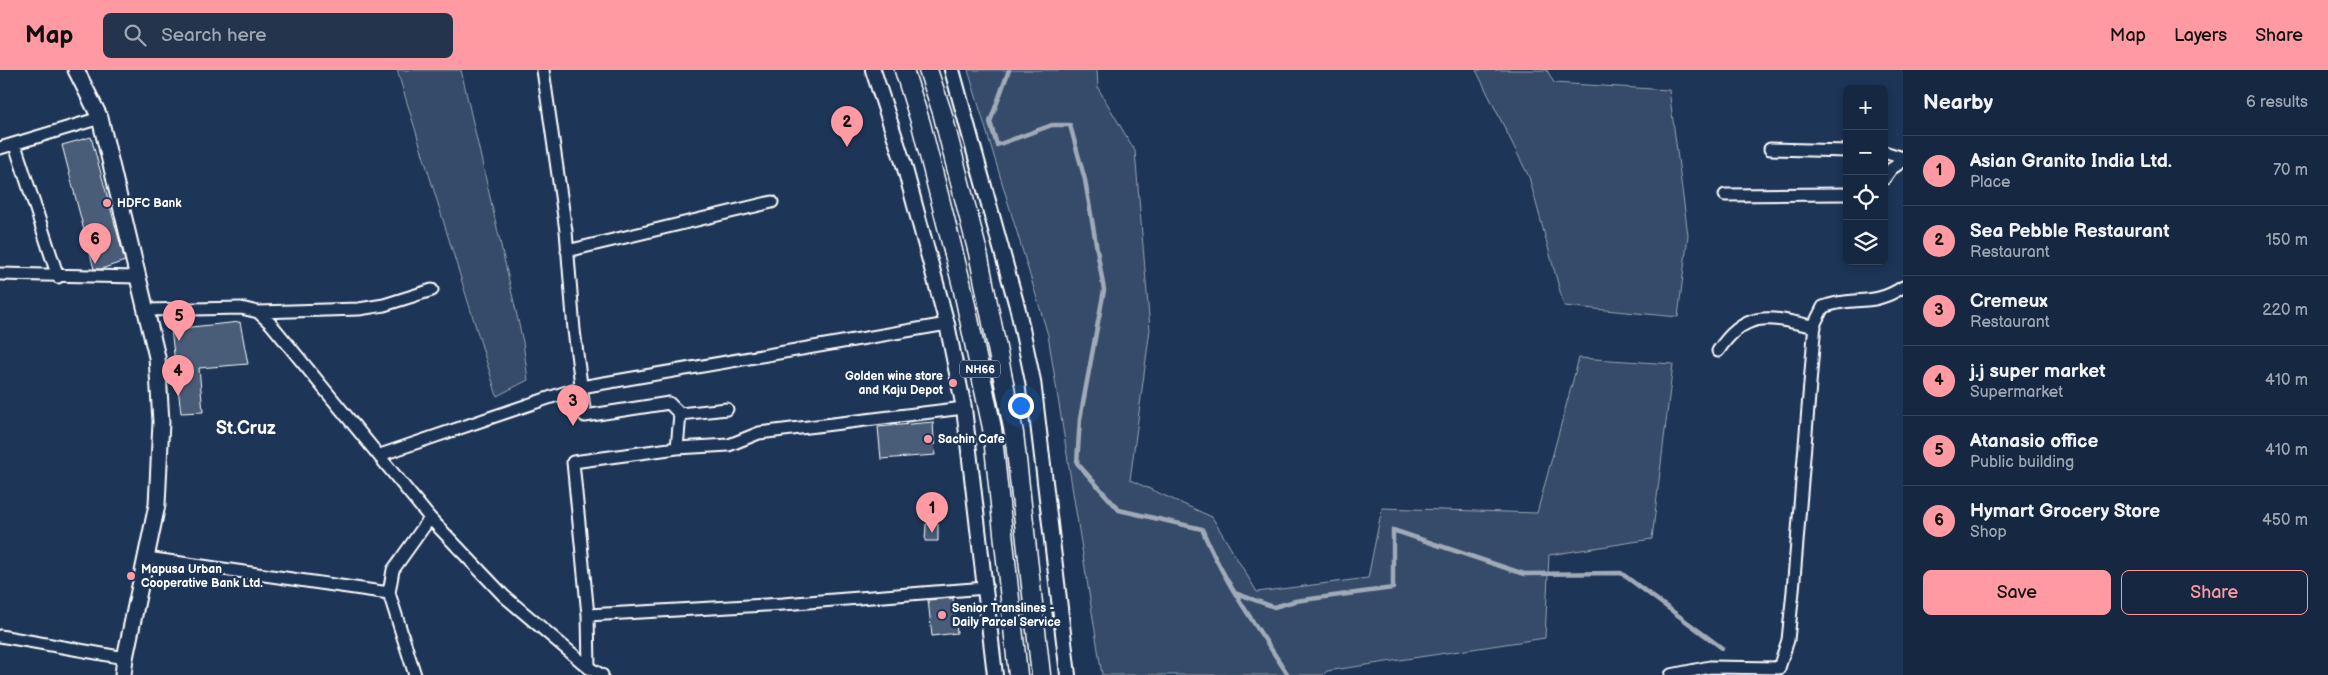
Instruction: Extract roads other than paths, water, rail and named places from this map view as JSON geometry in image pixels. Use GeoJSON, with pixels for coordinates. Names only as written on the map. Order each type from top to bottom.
{"type":"FeatureCollection","features":[{"type":"Feature","properties":{"kind":"highway","name":"NH66"},"geometry":{"type":"LineString","coordinates":[[904,70],[922,124],[962,286],[992,428],[1018,675]]}},
{"type":"Feature","properties":{"kind":"highway","name":"NH66"},"geometry":{"type":"LineString","coordinates":[[928,70],[942,112],[978,253],[1014,433],[1041,675]]}},
{"type":"Feature","properties":{"kind":"main road"},"geometry":{"type":"LineString","coordinates":[[76,70],[100,118],[156,357],[161,422],[157,505],[124,658],[123,675]]}},
{"type":"Feature","properties":{"kind":"street"},"geometry":{"type":"LineString","coordinates":[[543,70],[568,251],[585,416],[669,402],[680,414],[677,448]]}},
{"type":"Feature","properties":{"kind":"street"},"geometry":{"type":"LineString","coordinates":[[873,70],[904,165],[947,324],[964,408],[995,675]]}},
{"type":"Feature","properties":{"kind":"street"},"geometry":{"type":"LineString","coordinates":[[952,70],[1018,310],[1033,381],[1068,675]]}},
{"type":"Feature","properties":{"kind":"street"},"geometry":{"type":"LineString","coordinates":[[0,148],[100,118]]}},
{"type":"Feature","properties":{"kind":"street"},"geometry":{"type":"LineString","coordinates":[[15,145],[58,277]]}},
{"type":"Feature","properties":{"kind":"street"},"geometry":{"type":"LineString","coordinates":[[1770,150],[1843,151]]}},
{"type":"Feature","properties":{"kind":"street"},"geometry":{"type":"LineString","coordinates":[[1887,175],[1903,159],[1888,153]]}},
{"type":"Feature","properties":{"kind":"street"},"geometry":{"type":"LineString","coordinates":[[1725,195],[1843,194]]}},
{"type":"Feature","properties":{"kind":"street"},"geometry":{"type":"LineString","coordinates":[[568,251],[772,202]]}},
{"type":"Feature","properties":{"kind":"street"},"geometry":{"type":"LineString","coordinates":[[0,274],[58,277],[136,277]]}},
{"type":"Feature","properties":{"kind":"street"},"geometry":{"type":"LineString","coordinates":[[1670,675],[1710,667],[1780,671],[1788,640],[1792,601],[1815,327],[1823,307],[1837,301],[1880,299],[1903,287]]}},
{"type":"Feature","properties":{"kind":"street"},"geometry":{"type":"LineString","coordinates":[[146,310],[241,308],[258,312],[360,309],[384,305],[432,290]]}},
{"type":"Feature","properties":{"kind":"street"},"geometry":{"type":"LineString","coordinates":[[258,312],[271,324],[430,518],[504,596],[589,668],[602,675]]}},
{"type":"Feature","properties":{"kind":"street"},"geometry":{"type":"LineString","coordinates":[[1718,351],[1727,337],[1738,327],[1754,319],[1771,317],[1815,327]]}},
{"type":"Feature","properties":{"kind":"street"},"geometry":{"type":"LineString","coordinates":[[380,455],[581,387],[947,324]]}},
{"type":"Feature","properties":{"kind":"street"},"geometry":{"type":"LineString","coordinates":[[680,414],[727,408]]}},
{"type":"Feature","properties":{"kind":"street"},"geometry":{"type":"LineString","coordinates":[[589,668],[588,615],[573,462],[677,448],[729,445],[759,433],[964,408]]}},
{"type":"Feature","properties":{"kind":"street"},"geometry":{"type":"LineString","coordinates":[[415,675],[389,593],[393,570],[430,518]]}},
{"type":"Feature","properties":{"kind":"street"},"geometry":{"type":"LineString","coordinates":[[147,558],[389,593]]}},
{"type":"Feature","properties":{"kind":"street"},"geometry":{"type":"LineString","coordinates":[[588,615],[783,604],[986,588]]}},
{"type":"Feature","properties":{"kind":"street"},"geometry":{"type":"LineString","coordinates":[[0,636],[124,658]]}},
{"type":"Feature","properties":{"kind":"waterway"},"geometry":{"type":"LineString","coordinates":[[1009,70],[990,122],[997,145],[1052,125],[1070,125],[1085,180],[1104,290],[1080,419],[1077,463],[1119,510],[1202,529],[1231,586],[1288,675]]}},
{"type":"Feature","properties":{"kind":"waterway"},"geometry":{"type":"LineString","coordinates":[[1235,593],[1274,607],[1295,601],[1393,588],[1393,530],[1524,574],[1621,573],[1722,648]]}},
{"type":"Feature","properties":{"kind":"place","name":"Sea Pebble Restaurant"},"geometry":{"type":"Point","coordinates":[847,147]}},
{"type":"Feature","properties":{"kind":"place","name":"HDFC Bank"},"geometry":{"type":"Point","coordinates":[107,203]}},
{"type":"Feature","properties":{"kind":"place","name":"Hymart Grocery Store"},"geometry":{"type":"Point","coordinates":[95,264]}},
{"type":"Feature","properties":{"kind":"place","name":"Atanasio office"},"geometry":{"type":"Point","coordinates":[179,341]}},
{"type":"Feature","properties":{"kind":"place","name":"Golden wine store and Kaju Depot"},"geometry":{"type":"Point","coordinates":[953,383]}},
{"type":"Feature","properties":{"kind":"place","name":"j.j super market"},"geometry":{"type":"Point","coordinates":[178,396]}},
{"type":"Feature","properties":{"kind":"place","name":"Cremeux"},"geometry":{"type":"Point","coordinates":[573,426]}},
{"type":"Feature","properties":{"kind":"place","name":"Sachin Cafe"},"geometry":{"type":"Point","coordinates":[928,439]}},
{"type":"Feature","properties":{"kind":"place","name":"Asian Granito India Ltd."},"geometry":{"type":"Point","coordinates":[932,533]}},
{"type":"Feature","properties":{"kind":"place","name":"Mapusa Urban Cooperative Bank Ltd."},"geometry":{"type":"Point","coordinates":[131,576]}},
{"type":"Feature","properties":{"kind":"place","name":"Senior Translines - Daily Parcel Service"},"geometry":{"type":"Point","coordinates":[942,615]}},
{"type":"Feature","properties":{"kind":"district","name":"St.Cruz"},"geometry":{"type":"Point","coordinates":[246,428]}}]}
